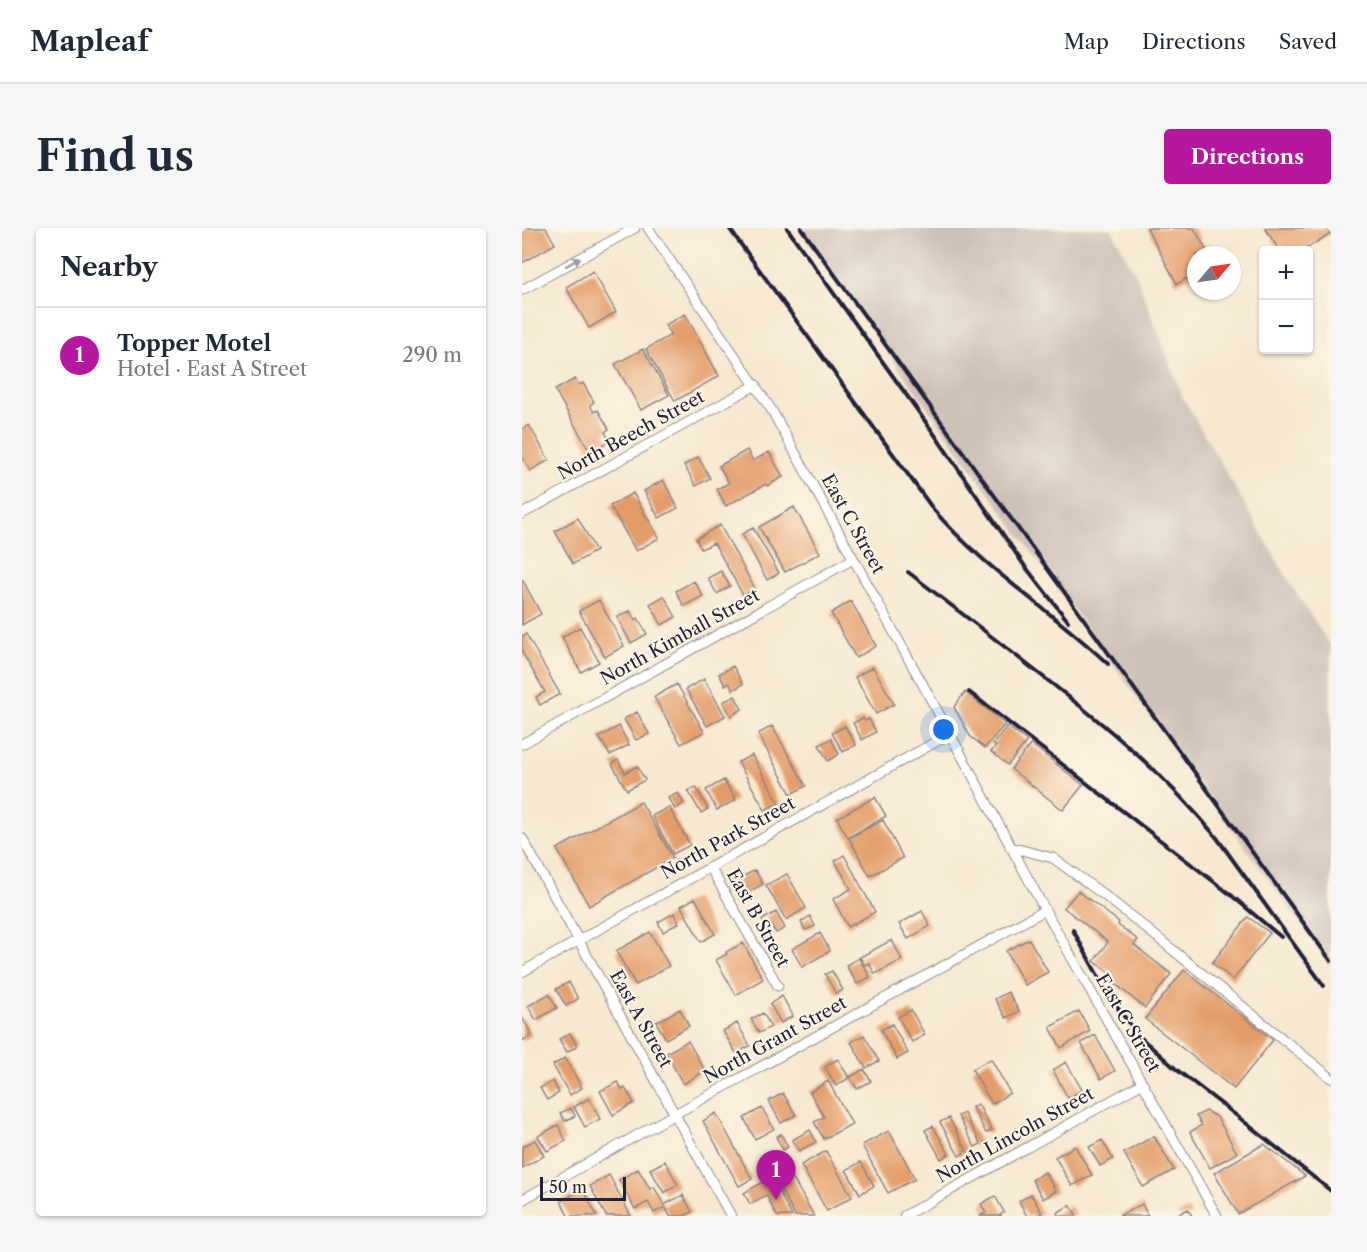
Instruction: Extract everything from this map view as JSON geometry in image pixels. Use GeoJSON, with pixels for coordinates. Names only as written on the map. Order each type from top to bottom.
{"type":"FeatureCollection","features":[{"type":"Feature","properties":{"kind":"street"},"geometry":{"type":"LineString","coordinates":[[522,290],[635,228]]}},
{"type":"Feature","properties":{"kind":"street","name":"East C Street"},"geometry":{"type":"LineString","coordinates":[[648,228],[771,409],[1010,847],[1217,1216]]}},
{"type":"Feature","properties":{"kind":"street","name":"North Beech Street"},"geometry":{"type":"LineString","coordinates":[[522,514],[756,385]]}},
{"type":"Feature","properties":{"kind":"street","name":"North Kimball Street"},"geometry":{"type":"LineString","coordinates":[[522,744],[853,559]]}},
{"type":"Feature","properties":{"kind":"street","name":"North Park Street"},"geometry":{"type":"LineString","coordinates":[[522,972],[950,734]]}},
{"type":"Feature","properties":{"kind":"street","name":"East A Street"},"geometry":{"type":"LineString","coordinates":[[522,838],[731,1216]]}},
{"type":"Feature","properties":{"kind":"street"},"geometry":{"type":"LineString","coordinates":[[1010,847],[1053,858],[1104,895],[1331,1078]]}},
{"type":"Feature","properties":{"kind":"street","name":"East B Street"},"geometry":{"type":"LineString","coordinates":[[710,867],[778,986]]}},
{"type":"Feature","properties":{"kind":"street","name":"North Grant Street"},"geometry":{"type":"LineString","coordinates":[[522,1200],[1045,910]]}},
{"type":"Feature","properties":{"kind":"street","name":"North Lincoln Street"},"geometry":{"type":"LineString","coordinates":[[904,1216],[1143,1083]]}},
{"type":"Feature","properties":{"kind":"shaded area"},"geometry":{"type":"Polygon","coordinates":[[[798,228],[1111,228],[1137,277],[1183,398],[1292,586],[1331,647],[1331,966],[798,228]]]}},
{"type":"Feature","properties":{"kind":"building"},"geometry":{"type":"Polygon","coordinates":[[[522,228],[546,228],[555,244],[522,263],[522,228]]]}},
{"type":"Feature","properties":{"kind":"building"},"geometry":{"type":"Polygon","coordinates":[[[1147,228],[1194,228],[1204,246],[1187,246],[1187,278],[1177,284],[1147,228]]]}},
{"type":"Feature","properties":{"kind":"building"},"geometry":{"type":"Polygon","coordinates":[[[1265,228],[1327,228],[1331,233],[1310,246],[1276,246],[1265,228]]]}},
{"type":"Feature","properties":{"kind":"building"},"geometry":{"type":"Polygon","coordinates":[[[593,271],[616,312],[589,328],[566,287],[593,271]]]}},
{"type":"Feature","properties":{"kind":"building"},"geometry":{"type":"Polygon","coordinates":[[[685,314],[719,376],[675,401],[646,349],[671,335],[665,325],[685,314]]]}},
{"type":"Feature","properties":{"kind":"building"},"geometry":{"type":"Polygon","coordinates":[[[643,349],[669,395],[641,410],[615,364],[643,349]]]}},
{"type":"Feature","properties":{"kind":"building"},"geometry":{"type":"Polygon","coordinates":[[[575,379],[579,385],[583,383],[594,402],[590,405],[594,412],[598,410],[609,429],[605,432],[610,441],[590,452],[555,390],[575,379]]]}},
{"type":"Feature","properties":{"kind":"building"},"geometry":{"type":"Polygon","coordinates":[[[529,425],[549,460],[530,471],[522,456],[522,429],[529,425]]]}},
{"type":"Feature","properties":{"kind":"building"},"geometry":{"type":"Polygon","coordinates":[[[747,450],[753,461],[769,452],[783,477],[726,506],[717,489],[729,483],[719,466],[747,450]]]}},
{"type":"Feature","properties":{"kind":"building"},"geometry":{"type":"Polygon","coordinates":[[[698,457],[710,478],[696,486],[684,465],[698,457]]]}},
{"type":"Feature","properties":{"kind":"building"},"geometry":{"type":"Polygon","coordinates":[[[663,480],[678,508],[659,518],[644,491],[663,480]]]}},
{"type":"Feature","properties":{"kind":"building"},"geometry":{"type":"Polygon","coordinates":[[[633,493],[659,538],[636,551],[610,506],[633,493]]]}},
{"type":"Feature","properties":{"kind":"building"},"geometry":{"type":"Polygon","coordinates":[[[794,507],[820,553],[785,572],[759,527],[794,507]]]}},
{"type":"Feature","properties":{"kind":"building"},"geometry":{"type":"Polygon","coordinates":[[[578,518],[596,551],[573,564],[555,531],[578,518]]]}},
{"type":"Feature","properties":{"kind":"building"},"geometry":{"type":"Polygon","coordinates":[[[720,525],[755,589],[743,595],[714,543],[701,549],[696,539],[720,525]]]}},
{"type":"Feature","properties":{"kind":"building"},"geometry":{"type":"Polygon","coordinates":[[[753,528],[779,573],[767,580],[742,534],[753,528]]]}},
{"type":"Feature","properties":{"kind":"building"},"geometry":{"type":"Polygon","coordinates":[[[721,571],[730,586],[717,594],[708,578],[721,571]]]}},
{"type":"Feature","properties":{"kind":"building"},"geometry":{"type":"Polygon","coordinates":[[[522,579],[541,614],[522,625],[522,579]]]}},
{"type":"Feature","properties":{"kind":"building"},"geometry":{"type":"Polygon","coordinates":[[[694,581],[703,596],[684,606],[676,591],[694,581]]]}},
{"type":"Feature","properties":{"kind":"building"},"geometry":{"type":"Polygon","coordinates":[[[664,596],[676,617],[662,625],[650,604],[664,596]]]}},
{"type":"Feature","properties":{"kind":"building"},"geometry":{"type":"Polygon","coordinates":[[[599,600],[624,646],[605,657],[579,611],[599,600]]]}},
{"type":"Feature","properties":{"kind":"building"},"geometry":{"type":"Polygon","coordinates":[[[851,601],[876,646],[856,658],[831,613],[851,601]]]}},
{"type":"Feature","properties":{"kind":"building"},"geometry":{"type":"Polygon","coordinates":[[[630,611],[635,620],[638,618],[647,634],[631,643],[617,617],[630,611]]]}},
{"type":"Feature","properties":{"kind":"building"},"geometry":{"type":"Polygon","coordinates":[[[580,627],[599,662],[581,672],[562,637],[580,627]]]}},
{"type":"Feature","properties":{"kind":"building"},"geometry":{"type":"Polygon","coordinates":[[[526,634],[560,694],[540,705],[536,697],[545,692],[522,652],[522,636],[526,634]]]}},
{"type":"Feature","properties":{"kind":"building"},"geometry":{"type":"Polygon","coordinates":[[[733,666],[743,684],[733,690],[729,683],[725,685],[719,674],[733,666]]]}},
{"type":"Feature","properties":{"kind":"building"},"geometry":{"type":"Polygon","coordinates":[[[873,667],[894,704],[876,714],[855,677],[873,667]]]}},
{"type":"Feature","properties":{"kind":"building"},"geometry":{"type":"Polygon","coordinates":[[[704,679],[725,716],[707,726],[686,689],[704,679]]]}},
{"type":"Feature","properties":{"kind":"building"},"geometry":{"type":"Polygon","coordinates":[[[677,684],[704,732],[681,744],[654,697],[677,684]]]}},
{"type":"Feature","properties":{"kind":"building"},"geometry":{"type":"Polygon","coordinates":[[[965,692],[1005,724],[985,748],[970,736],[954,707],[965,692]]]}},
{"type":"Feature","properties":{"kind":"building"},"geometry":{"type":"Polygon","coordinates":[[[735,696],[742,709],[731,716],[723,702],[735,696]]]}},
{"type":"Feature","properties":{"kind":"building"},"geometry":{"type":"Polygon","coordinates":[[[637,712],[649,734],[636,740],[624,719],[637,712]]]}},
{"type":"Feature","properties":{"kind":"building"},"geometry":{"type":"Polygon","coordinates":[[[863,718],[865,721],[869,719],[876,732],[862,740],[853,723],[863,718]]]}},
{"type":"Feature","properties":{"kind":"building"},"geometry":{"type":"Polygon","coordinates":[[[619,726],[629,745],[610,755],[599,737],[619,726]]]}},
{"type":"Feature","properties":{"kind":"building"},"geometry":{"type":"Polygon","coordinates":[[[772,726],[806,786],[791,794],[758,734],[772,726]]]}},
{"type":"Feature","properties":{"kind":"building"},"geometry":{"type":"Polygon","coordinates":[[[845,726],[856,745],[843,752],[832,733],[845,726]]]}},
{"type":"Feature","properties":{"kind":"building"},"geometry":{"type":"Polygon","coordinates":[[[1007,726],[1027,741],[1008,765],[991,752],[996,746],[993,744],[1007,726]]]}},
{"type":"Feature","properties":{"kind":"building"},"geometry":{"type":"Polygon","coordinates":[[[831,739],[839,754],[828,761],[819,745],[831,739]]]}},
{"type":"Feature","properties":{"kind":"building"},"geometry":{"type":"Polygon","coordinates":[[[1031,744],[1083,785],[1063,810],[1011,769],[1031,744]]]}},
{"type":"Feature","properties":{"kind":"building"},"geometry":{"type":"Polygon","coordinates":[[[752,755],[779,803],[765,810],[738,762],[752,755]]]}},
{"type":"Feature","properties":{"kind":"building"},"geometry":{"type":"Polygon","coordinates":[[[618,760],[625,773],[637,766],[645,780],[627,790],[612,764],[618,760]]]}},
{"type":"Feature","properties":{"kind":"building"},"geometry":{"type":"Polygon","coordinates":[[[724,780],[736,800],[717,810],[706,790],[724,780]]]}},
{"type":"Feature","properties":{"kind":"building"},"geometry":{"type":"Polygon","coordinates":[[[696,787],[708,809],[701,813],[688,791],[696,787]]]}},
{"type":"Feature","properties":{"kind":"building"},"geometry":{"type":"Polygon","coordinates":[[[678,793],[684,803],[675,809],[668,798],[678,793]]]}},
{"type":"Feature","properties":{"kind":"building"},"geometry":{"type":"Polygon","coordinates":[[[875,797],[886,816],[848,838],[837,818],[875,797]]]}},
{"type":"Feature","properties":{"kind":"building"},"geometry":{"type":"Polygon","coordinates":[[[641,802],[673,858],[589,906],[557,849],[641,802]]]}},
{"type":"Feature","properties":{"kind":"building"},"geometry":{"type":"Polygon","coordinates":[[[669,807],[690,845],[673,854],[652,816],[669,807]]]}},
{"type":"Feature","properties":{"kind":"building"},"geometry":{"type":"Polygon","coordinates":[[[883,820],[903,858],[870,876],[849,838],[883,820]]]}},
{"type":"Feature","properties":{"kind":"building"},"geometry":{"type":"Polygon","coordinates":[[[844,855],[875,912],[848,927],[833,899],[851,889],[835,861],[844,855]]]}},
{"type":"Feature","properties":{"kind":"building"},"geometry":{"type":"Polygon","coordinates":[[[755,870],[763,884],[743,895],[735,881],[755,870]]]}},
{"type":"Feature","properties":{"kind":"building"},"geometry":{"type":"Polygon","coordinates":[[[787,874],[806,908],[786,920],[766,885],[787,874]]]}},
{"type":"Feature","properties":{"kind":"building"},"geometry":{"type":"Polygon","coordinates":[[[1078,891],[1119,922],[1118,925],[1138,940],[1134,945],[1171,974],[1145,1008],[1109,979],[1112,975],[1094,961],[1108,942],[1064,908],[1078,891]]]}},
{"type":"Feature","properties":{"kind":"building"},"geometry":{"type":"Polygon","coordinates":[[[695,898],[715,934],[701,942],[681,906],[695,898]]]}},
{"type":"Feature","properties":{"kind":"building"},"geometry":{"type":"Polygon","coordinates":[[[922,911],[930,926],[908,939],[899,924],[922,911]]]}},
{"type":"Feature","properties":{"kind":"building"},"geometry":{"type":"Polygon","coordinates":[[[776,912],[785,928],[776,933],[771,925],[766,927],[762,920],[776,912]]]}},
{"type":"Feature","properties":{"kind":"building"},"geometry":{"type":"Polygon","coordinates":[[[674,913],[679,923],[663,932],[658,922],[674,913]]]}},
{"type":"Feature","properties":{"kind":"building"},"geometry":{"type":"Polygon","coordinates":[[[810,916],[815,926],[805,930],[801,922],[810,916]]]}},
{"type":"Feature","properties":{"kind":"building"},"geometry":{"type":"Polygon","coordinates":[[[1248,917],[1270,933],[1233,980],[1212,963],[1248,917]]]}},
{"type":"Feature","properties":{"kind":"building"},"geometry":{"type":"Polygon","coordinates":[[[650,932],[669,966],[636,985],[616,951],[650,932]]]}},
{"type":"Feature","properties":{"kind":"building"},"geometry":{"type":"Polygon","coordinates":[[[820,933],[830,951],[802,967],[792,949],[820,933]]]}},
{"type":"Feature","properties":{"kind":"building"},"geometry":{"type":"Polygon","coordinates":[[[1029,939],[1048,972],[1025,985],[1006,951],[1029,939]]]}},
{"type":"Feature","properties":{"kind":"building"},"geometry":{"type":"Polygon","coordinates":[[[892,940],[902,960],[875,974],[869,963],[864,965],[860,957],[892,940]]]}},
{"type":"Feature","properties":{"kind":"building"},"geometry":{"type":"Polygon","coordinates":[[[743,943],[763,979],[736,995],[716,960],[743,943]]]}},
{"type":"Feature","properties":{"kind":"building"},"geometry":{"type":"Polygon","coordinates":[[[859,958],[870,977],[857,984],[846,965],[859,958]]]}},
{"type":"Feature","properties":{"kind":"building"},"geometry":{"type":"Polygon","coordinates":[[[1184,970],[1273,1040],[1234,1089],[1145,1019],[1184,970]]]}},
{"type":"Feature","properties":{"kind":"building"},"geometry":{"type":"Polygon","coordinates":[[[832,971],[843,990],[836,994],[825,974],[832,971]]]}},
{"type":"Feature","properties":{"kind":"building"},"geometry":{"type":"Polygon","coordinates":[[[569,982],[578,999],[566,1006],[556,989],[569,982]]]}},
{"type":"Feature","properties":{"kind":"building"},"geometry":{"type":"Polygon","coordinates":[[[1008,992],[1019,1011],[1006,1018],[995,999],[1008,992]]]}},
{"type":"Feature","properties":{"kind":"building"},"geometry":{"type":"Polygon","coordinates":[[[549,994],[557,1008],[536,1020],[528,1006],[549,994]]]}},
{"type":"Feature","properties":{"kind":"building"},"geometry":{"type":"Polygon","coordinates":[[[782,996],[793,1016],[781,1023],[770,1004],[782,996]]]}},
{"type":"Feature","properties":{"kind":"building"},"geometry":{"type":"Polygon","coordinates":[[[680,1009],[689,1026],[666,1039],[656,1022],[680,1009]]]}},
{"type":"Feature","properties":{"kind":"building"},"geometry":{"type":"Polygon","coordinates":[[[911,1010],[925,1035],[912,1042],[898,1017],[911,1010]]]}},
{"type":"Feature","properties":{"kind":"building"},"geometry":{"type":"Polygon","coordinates":[[[1079,1011],[1090,1031],[1061,1048],[1050,1027],[1079,1011]]]}},
{"type":"Feature","properties":{"kind":"building"},"geometry":{"type":"Polygon","coordinates":[[[763,1013],[771,1027],[759,1033],[751,1019],[763,1013]]]}},
{"type":"Feature","properties":{"kind":"building"},"geometry":{"type":"Polygon","coordinates":[[[522,1017],[532,1035],[522,1041],[522,1017]]]}},
{"type":"Feature","properties":{"kind":"building"},"geometry":{"type":"Polygon","coordinates":[[[737,1023],[750,1046],[736,1053],[723,1031],[737,1023]]]}},
{"type":"Feature","properties":{"kind":"building"},"geometry":{"type":"Polygon","coordinates":[[[892,1024],[908,1053],[897,1059],[881,1030],[892,1024]]]}},
{"type":"Feature","properties":{"kind":"building"},"geometry":{"type":"Polygon","coordinates":[[[570,1033],[577,1046],[567,1052],[559,1039],[570,1033]]]}},
{"type":"Feature","properties":{"kind":"building"},"geometry":{"type":"Polygon","coordinates":[[[864,1035],[879,1061],[866,1068],[851,1042],[864,1035]]]}},
{"type":"Feature","properties":{"kind":"building"},"geometry":{"type":"Polygon","coordinates":[[[1095,1035],[1115,1071],[1101,1079],[1081,1043],[1095,1035]]]}},
{"type":"Feature","properties":{"kind":"building"},"geometry":{"type":"Polygon","coordinates":[[[688,1041],[705,1071],[683,1084],[666,1053],[688,1041]]]}},
{"type":"Feature","properties":{"kind":"building"},"geometry":{"type":"Polygon","coordinates":[[[565,1058],[582,1088],[570,1095],[553,1065],[565,1058]]]}},
{"type":"Feature","properties":{"kind":"building"},"geometry":{"type":"Polygon","coordinates":[[[838,1059],[849,1078],[836,1086],[825,1067],[838,1059]]]}},
{"type":"Feature","properties":{"kind":"building"},"geometry":{"type":"Polygon","coordinates":[[[991,1059],[1010,1093],[992,1104],[972,1069],[991,1059]]]}},
{"type":"Feature","properties":{"kind":"building"},"geometry":{"type":"Polygon","coordinates":[[[1066,1062],[1082,1090],[1068,1098],[1053,1070],[1066,1062]]]}},
{"type":"Feature","properties":{"kind":"building"},"geometry":{"type":"Polygon","coordinates":[[[864,1069],[871,1081],[857,1089],[850,1077],[864,1069]]]}},
{"type":"Feature","properties":{"kind":"building"},"geometry":{"type":"Polygon","coordinates":[[[553,1081],[559,1093],[547,1100],[540,1088],[553,1081]]]}},
{"type":"Feature","properties":{"kind":"building"},"geometry":{"type":"Polygon","coordinates":[[[828,1081],[852,1124],[824,1139],[814,1122],[824,1117],[810,1092],[828,1081]]]}},
{"type":"Feature","properties":{"kind":"building"},"geometry":{"type":"Polygon","coordinates":[[[618,1082],[622,1090],[625,1088],[634,1103],[613,1115],[600,1091],[618,1082]]]}},
{"type":"Feature","properties":{"kind":"building"},"geometry":{"type":"Polygon","coordinates":[[[783,1093],[796,1115],[781,1123],[769,1101],[783,1093]]]}},
{"type":"Feature","properties":{"kind":"building"},"geometry":{"type":"Polygon","coordinates":[[[589,1098],[600,1119],[585,1127],[574,1107],[589,1098]]]}},
{"type":"Feature","properties":{"kind":"building"},"geometry":{"type":"Polygon","coordinates":[[[978,1104],[992,1130],[986,1133],[972,1107],[978,1104]]]}},
{"type":"Feature","properties":{"kind":"building"},"geometry":{"type":"Polygon","coordinates":[[[571,1108],[575,1116],[565,1121],[560,1113],[571,1108]]]}},
{"type":"Feature","properties":{"kind":"building"},"geometry":{"type":"Polygon","coordinates":[[[762,1108],[774,1129],[755,1139],[744,1118],[762,1108]]]}},
{"type":"Feature","properties":{"kind":"building"},"geometry":{"type":"Polygon","coordinates":[[[1206,1111],[1217,1117],[1237,1153],[1210,1168],[1190,1132],[1202,1125],[1196,1116],[1206,1111]]]}},
{"type":"Feature","properties":{"kind":"building"},"geometry":{"type":"Polygon","coordinates":[[[716,1113],[752,1179],[739,1186],[703,1121],[716,1113]]]}},
{"type":"Feature","properties":{"kind":"building"},"geometry":{"type":"Polygon","coordinates":[[[964,1113],[981,1144],[975,1147],[958,1116],[964,1113]]]}},
{"type":"Feature","properties":{"kind":"building"},"geometry":{"type":"Polygon","coordinates":[[[949,1118],[967,1151],[959,1156],[940,1122],[949,1118]]]}},
{"type":"Feature","properties":{"kind":"building"},"geometry":{"type":"Polygon","coordinates":[[[558,1125],[566,1141],[547,1151],[538,1136],[558,1125]]]}},
{"type":"Feature","properties":{"kind":"building"},"geometry":{"type":"Polygon","coordinates":[[[933,1126],[949,1154],[941,1159],[925,1130],[933,1126]]]}},
{"type":"Feature","properties":{"kind":"building"},"geometry":{"type":"Polygon","coordinates":[[[810,1130],[816,1142],[799,1151],[792,1140],[810,1130]]]}},
{"type":"Feature","properties":{"kind":"building"},"geometry":{"type":"Polygon","coordinates":[[[889,1131],[915,1179],[888,1193],[862,1145],[889,1131]]]}},
{"type":"Feature","properties":{"kind":"building"},"geometry":{"type":"Polygon","coordinates":[[[781,1134],[788,1147],[783,1150],[776,1137],[781,1134]]]}},
{"type":"Feature","properties":{"kind":"building"},"geometry":{"type":"Polygon","coordinates":[[[1154,1136],[1174,1170],[1143,1187],[1124,1153],[1154,1136]]]}},
{"type":"Feature","properties":{"kind":"building"},"geometry":{"type":"Polygon","coordinates":[[[535,1140],[544,1156],[522,1168],[522,1147],[535,1140]]]}},
{"type":"Feature","properties":{"kind":"building"},"geometry":{"type":"Polygon","coordinates":[[[1102,1140],[1113,1159],[1100,1166],[1089,1147],[1102,1140]]]}},
{"type":"Feature","properties":{"kind":"building"},"geometry":{"type":"Polygon","coordinates":[[[1264,1144],[1305,1176],[1238,1214],[1214,1173],[1264,1144]]]}},
{"type":"Feature","properties":{"kind":"building"},"geometry":{"type":"Polygon","coordinates":[[[1075,1146],[1092,1175],[1072,1186],[1055,1157],[1075,1146]]]}},
{"type":"Feature","properties":{"kind":"building"},"geometry":{"type":"Polygon","coordinates":[[[826,1151],[852,1197],[827,1211],[801,1165],[826,1151]]]}},
{"type":"Feature","properties":{"kind":"building"},"geometry":{"type":"Polygon","coordinates":[[[665,1161],[678,1185],[664,1193],[650,1169],[665,1161]]]}},
{"type":"Feature","properties":{"kind":"building"},"geometry":{"type":"Polygon","coordinates":[[[861,1162],[874,1186],[860,1194],[846,1170],[861,1162]]]}},
{"type":"Feature","properties":{"kind":"building"},"geometry":{"type":"Polygon","coordinates":[[[638,1169],[650,1189],[654,1187],[664,1205],[683,1195],[692,1212],[684,1216],[670,1216],[665,1207],[654,1213],[648,1202],[635,1209],[619,1180],[638,1169]]]}},
{"type":"Feature","properties":{"kind":"building"},"geometry":{"type":"Polygon","coordinates":[[[788,1170],[814,1216],[795,1216],[774,1177],[788,1170]]]}},
{"type":"Feature","properties":{"kind":"building"},"geometry":{"type":"Polygon","coordinates":[[[1045,1172],[1056,1191],[1043,1199],[1032,1180],[1045,1172]]]}},
{"type":"Feature","properties":{"kind":"building"},"geometry":{"type":"Polygon","coordinates":[[[609,1175],[631,1216],[606,1216],[590,1186],[609,1175]]]}},
{"type":"Feature","properties":{"kind":"building"},"geometry":{"type":"Polygon","coordinates":[[[771,1177],[792,1216],[777,1216],[766,1195],[750,1204],[744,1193],[771,1177]]]}},
{"type":"Feature","properties":{"kind":"building"},"geometry":{"type":"Polygon","coordinates":[[[583,1189],[597,1216],[568,1216],[561,1201],[583,1189]]]}},
{"type":"Feature","properties":{"kind":"building"},"geometry":{"type":"Polygon","coordinates":[[[1031,1194],[1042,1213],[1037,1216],[1027,1216],[1019,1201],[1031,1194]]]}},
{"type":"Feature","properties":{"kind":"building"},"geometry":{"type":"Polygon","coordinates":[[[995,1196],[1004,1212],[1001,1216],[980,1216],[986,1213],[981,1204],[995,1196]]]}},
{"type":"Feature","properties":{"kind":"building"},"geometry":{"type":"Polygon","coordinates":[[[1142,1204],[1148,1216],[1119,1216],[1142,1204]]]}},
{"type":"Feature","properties":{"kind":"building"},"geometry":{"type":"Polygon","coordinates":[[[1070,1205],[1077,1216],[1059,1216],[1057,1213],[1070,1205]]]}},
{"type":"Feature","properties":{"kind":"building"},"geometry":{"type":"Polygon","coordinates":[[[1188,1209],[1192,1216],[1175,1216],[1188,1209]]]}},
{"type":"Feature","properties":{"kind":"railway"},"geometry":{"type":"LineString","coordinates":[[729,228],[933,509],[974,551],[1108,664]]}},
{"type":"Feature","properties":{"kind":"railway"},"geometry":{"type":"LineString","coordinates":[[787,228],[935,435],[1024,565],[1068,621]]}},
{"type":"Feature","properties":{"kind":"railway"},"geometry":{"type":"LineString","coordinates":[[801,228],[1331,961]]}},
{"type":"Feature","properties":{"kind":"railway"},"geometry":{"type":"LineString","coordinates":[[908,572],[1050,682],[1150,766],[1217,838],[1324,986]]}},
{"type":"Feature","properties":{"kind":"railway"},"geometry":{"type":"LineString","coordinates":[[969,692],[1231,895],[1281,937]]}},
{"type":"Feature","properties":{"kind":"railway"},"geometry":{"type":"LineString","coordinates":[[1073,930],[1110,998],[1140,1037],[1177,1070],[1331,1191]]}},
{"type":"Feature","properties":{"kind":"place","name":"Topper Motel"},"geometry":{"type":"Point","coordinates":[776,1200]}}]}
